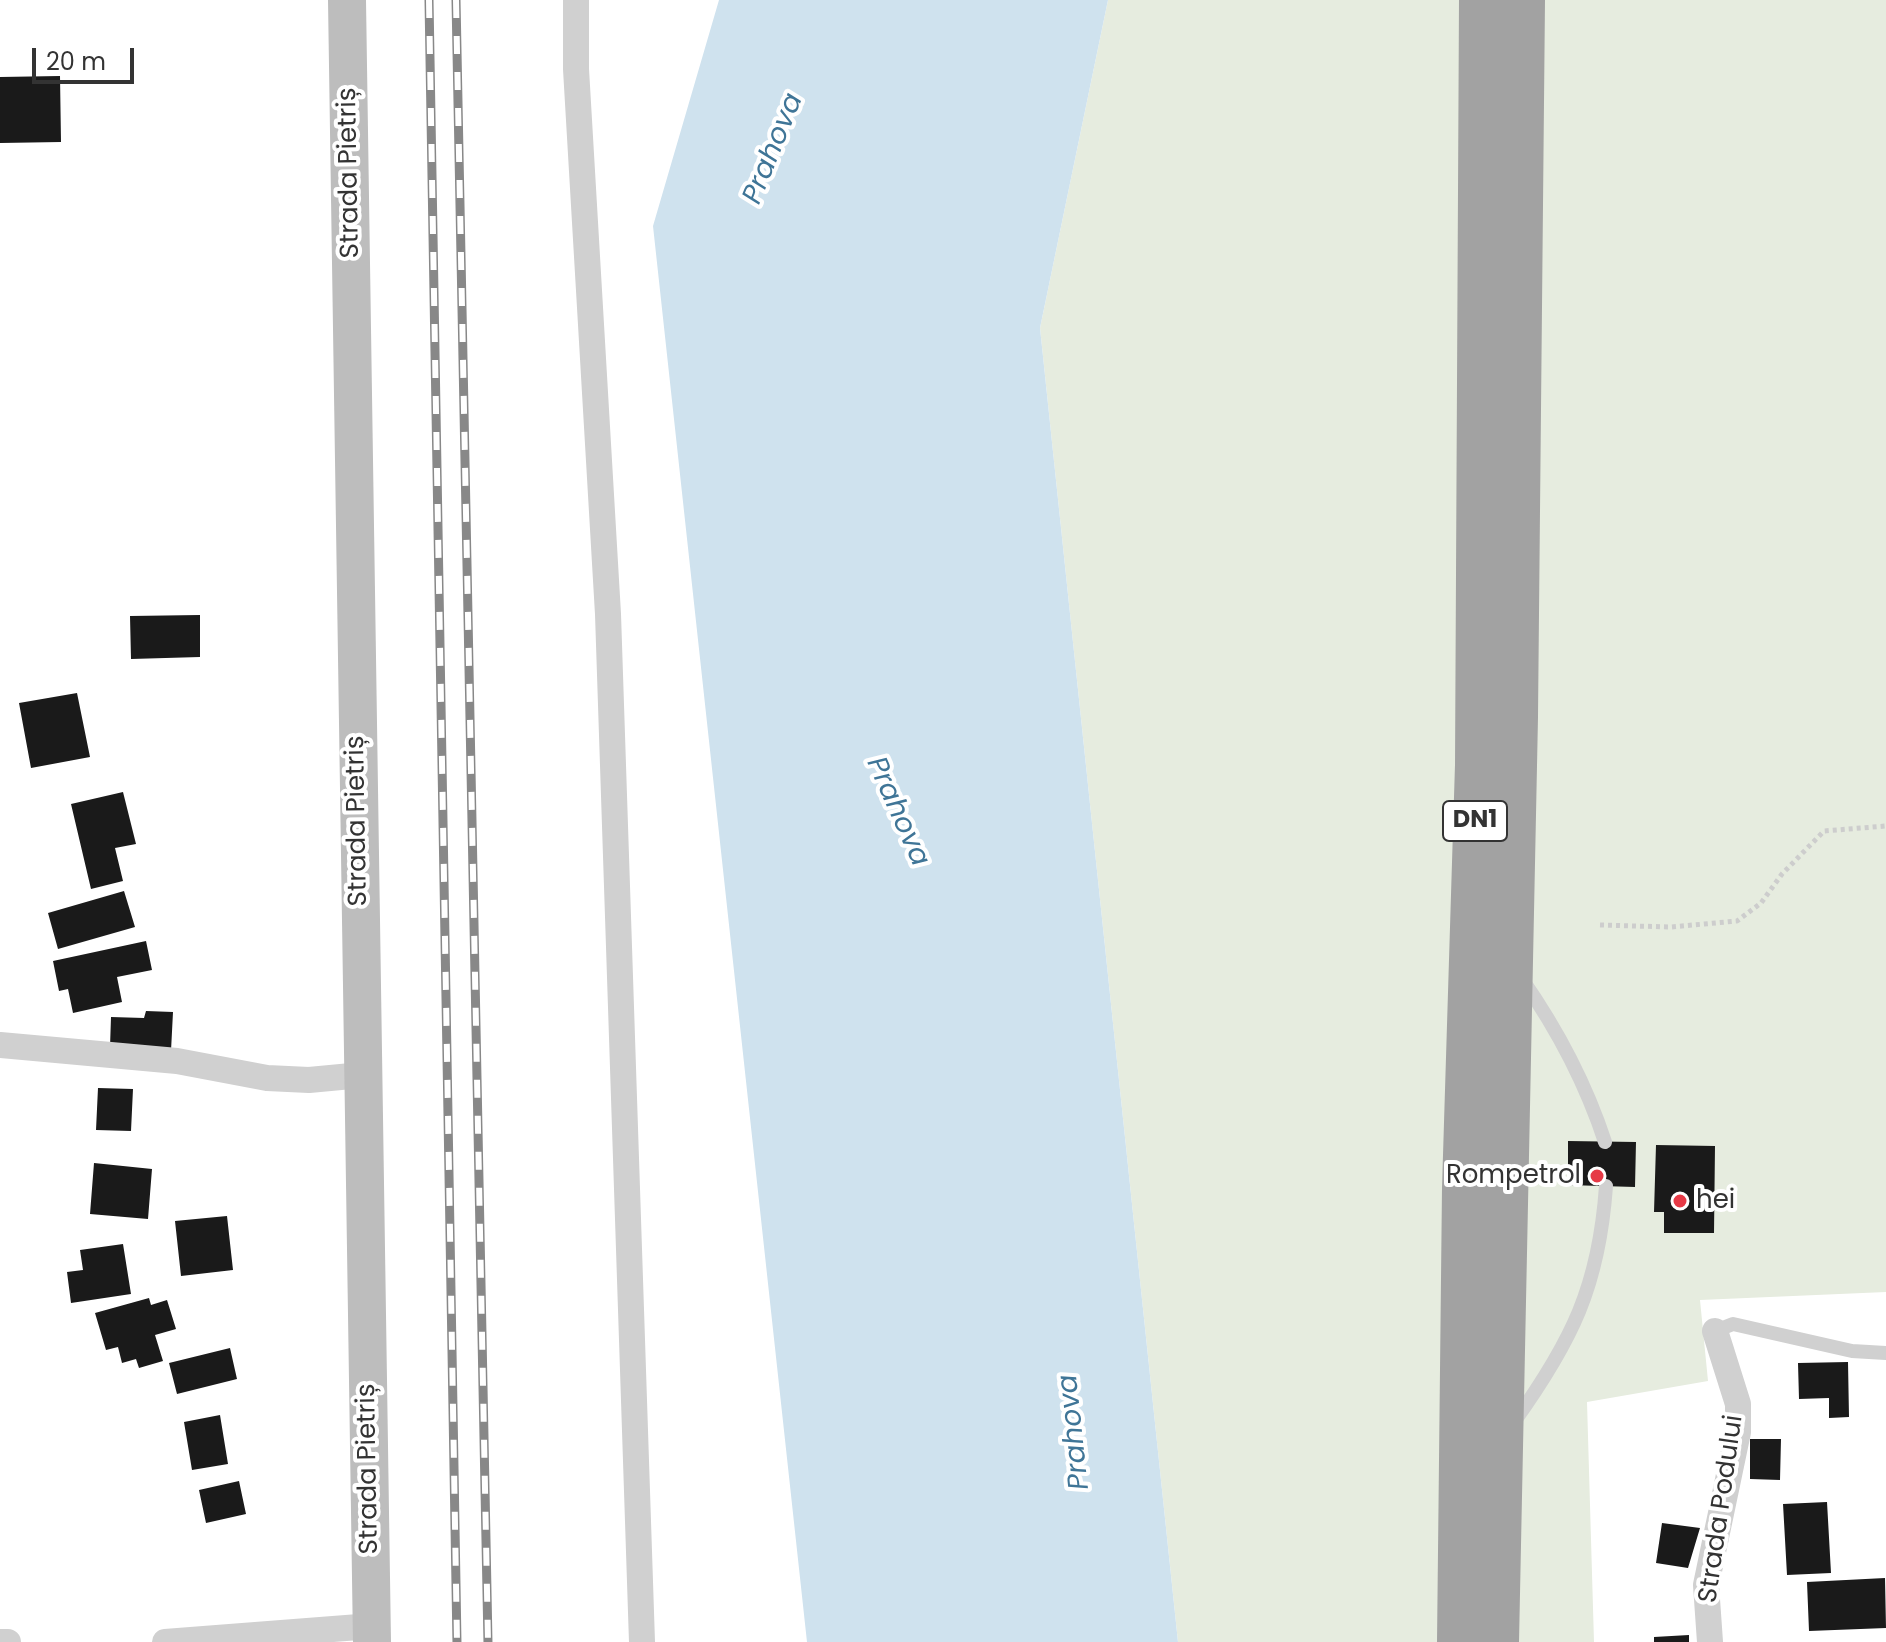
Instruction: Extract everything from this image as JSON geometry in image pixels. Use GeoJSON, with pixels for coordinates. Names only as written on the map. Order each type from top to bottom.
{"type":"FeatureCollection","features":[{"type":"Feature","properties":{"kind":"highway","name":"DN1"},"geometry":{"type":"LineString","coordinates":[[1459,1642],[1464,1204],[1477,765],[1481,0]]}},
{"type":"Feature","properties":{"kind":"highway","name":"DN1"},"geometry":{"type":"LineString","coordinates":[[1497,1642],[1511,963],[1523,0]]}},
{"type":"Feature","properties":{"kind":"main road","name":"Strada Pietriș"},"geometry":{"type":"LineString","coordinates":[[347,0],[372,1634]]}},
{"type":"Feature","properties":{"kind":"street"},"geometry":{"type":"LineString","coordinates":[[576,0],[576,69],[608,614],[642,1642]]}},
{"type":"Feature","properties":{"kind":"street"},"geometry":{"type":"LineString","coordinates":[[0,1045],[177,1061],[267,1078],[309,1080],[362,1075]]}},
{"type":"Feature","properties":{"kind":"street","name":"Strada Podului"},"geometry":{"type":"LineString","coordinates":[[1710,1642],[1706,1585],[1738,1432],[1738,1404],[1715,1331]]}},
{"type":"Feature","properties":{"kind":"street"},"geometry":{"type":"LineString","coordinates":[[165,1642],[372,1634]]}},
{"type":"Feature","properties":{"kind":"street"},"geometry":{"type":"LineString","coordinates":[[0,1642],[8,1642]]}},
{"type":"Feature","properties":{"kind":"lane"},"geometry":{"type":"LineString","coordinates":[[1511,963],[1543,1009],[1591,1097],[1605,1142]]}},
{"type":"Feature","properties":{"kind":"lane"},"geometry":{"type":"LineString","coordinates":[[1502,1439],[1556,1363],[1587,1297],[1602,1240],[1606,1186]]}},
{"type":"Feature","properties":{"kind":"lane"},"geometry":{"type":"LineString","coordinates":[[1715,1331],[1733,1324],[1852,1351],[1886,1353]]}},
{"type":"Feature","properties":{"kind":"path"},"geometry":{"type":"LineString","coordinates":[[1600,925],[1671,927],[1737,921],[1761,903],[1782,874],[1824,831],[1886,826]]}},
{"type":"Feature","properties":{"kind":"shaded area"},"geometry":{"type":"Polygon","coordinates":[[[1108,0],[1886,0],[1886,1292],[1700,1300],[1708,1381],[1587,1402],[1594,1642],[1178,1642],[1040,328],[1108,0]]]}},
{"type":"Feature","properties":{"kind":"water","name":"Prahova"},"geometry":{"type":"Polygon","coordinates":[[[719,0],[1108,0],[1040,328],[1178,1642],[807,1642],[653,226],[719,0]]]}},
{"type":"Feature","properties":{"kind":"building"},"geometry":{"type":"Polygon","coordinates":[[[60,76],[61,142],[0,143],[0,77],[60,76]]]}},
{"type":"Feature","properties":{"kind":"building"},"geometry":{"type":"Polygon","coordinates":[[[200,615],[200,657],[131,659],[130,616],[200,615]]]}},
{"type":"Feature","properties":{"kind":"building"},"geometry":{"type":"Polygon","coordinates":[[[77,693],[90,757],[31,768],[19,703],[77,693]]]}},
{"type":"Feature","properties":{"kind":"building"},"geometry":{"type":"Polygon","coordinates":[[[123,792],[136,844],[115,848],[123,881],[91,889],[71,804],[123,792]]]}},
{"type":"Feature","properties":{"kind":"building"},"geometry":{"type":"Polygon","coordinates":[[[124,891],[135,927],[58,949],[48,913],[124,891]]]}},
{"type":"Feature","properties":{"kind":"building"},"geometry":{"type":"Polygon","coordinates":[[[146,941],[152,970],[117,977],[122,1002],[73,1013],[68,989],[59,991],[53,961],[146,941]]]}},
{"type":"Feature","properties":{"kind":"building"},"geometry":{"type":"Polygon","coordinates":[[[146,1011],[173,1012],[171,1051],[110,1047],[111,1017],[144,1018],[146,1011]]]}},
{"type":"Feature","properties":{"kind":"building"},"geometry":{"type":"Polygon","coordinates":[[[98,1088],[133,1089],[131,1131],[96,1130],[98,1088]]]}},
{"type":"Feature","properties":{"kind":"building"},"geometry":{"type":"Polygon","coordinates":[[[1568,1141],[1636,1142],[1635,1187],[1568,1185],[1568,1141]]]}},
{"type":"Feature","properties":{"kind":"building"},"geometry":{"type":"Polygon","coordinates":[[[1656,1145],[1715,1146],[1714,1233],[1664,1233],[1664,1212],[1654,1212],[1656,1145]]]}},
{"type":"Feature","properties":{"kind":"building"},"geometry":{"type":"Polygon","coordinates":[[[94,1163],[152,1169],[148,1219],[90,1214],[94,1163]]]}},
{"type":"Feature","properties":{"kind":"building"},"geometry":{"type":"Polygon","coordinates":[[[227,1216],[233,1270],[181,1276],[175,1221],[227,1216]]]}},
{"type":"Feature","properties":{"kind":"building"},"geometry":{"type":"Polygon","coordinates":[[[123,1244],[131,1294],[71,1303],[67,1272],[83,1270],[80,1250],[123,1244]]]}},
{"type":"Feature","properties":{"kind":"building"},"geometry":{"type":"Polygon","coordinates":[[[149,1298],[151,1305],[167,1300],[176,1329],[155,1335],[163,1361],[139,1368],[136,1359],[122,1363],[118,1347],[106,1350],[95,1313],[149,1298]]]}},
{"type":"Feature","properties":{"kind":"building"},"geometry":{"type":"Polygon","coordinates":[[[230,1348],[237,1379],[177,1394],[169,1363],[230,1348]]]}},
{"type":"Feature","properties":{"kind":"building"},"geometry":{"type":"Polygon","coordinates":[[[1848,1362],[1849,1417],[1829,1418],[1829,1398],[1799,1399],[1798,1363],[1848,1362]]]}},
{"type":"Feature","properties":{"kind":"building"},"geometry":{"type":"Polygon","coordinates":[[[220,1415],[228,1464],[192,1470],[184,1422],[220,1415]]]}},
{"type":"Feature","properties":{"kind":"building"},"geometry":{"type":"Polygon","coordinates":[[[1750,1439],[1781,1439],[1780,1480],[1750,1479],[1750,1439]]]}},
{"type":"Feature","properties":{"kind":"building"},"geometry":{"type":"Polygon","coordinates":[[[239,1481],[246,1514],[206,1523],[199,1490],[239,1481]]]}},
{"type":"Feature","properties":{"kind":"building"},"geometry":{"type":"Polygon","coordinates":[[[1827,1502],[1831,1573],[1787,1575],[1783,1504],[1827,1502]]]}},
{"type":"Feature","properties":{"kind":"building"},"geometry":{"type":"Polygon","coordinates":[[[1662,1523],[1700,1528],[1688,1568],[1656,1563],[1662,1523]]]}},
{"type":"Feature","properties":{"kind":"building"},"geometry":{"type":"Polygon","coordinates":[[[1885,1578],[1886,1628],[1809,1631],[1807,1582],[1885,1578]]]}},
{"type":"Feature","properties":{"kind":"building"},"geometry":{"type":"Polygon","coordinates":[[[1689,1635],[1689,1642],[1654,1642],[1654,1637],[1689,1635]]]}},
{"type":"Feature","properties":{"kind":"railway"},"geometry":{"type":"LineString","coordinates":[[429,0],[457,1642]]}},
{"type":"Feature","properties":{"kind":"railway"},"geometry":{"type":"LineString","coordinates":[[456,0],[488,1642]]}},
{"type":"Feature","properties":{"kind":"place","name":"Rompetrol"},"geometry":{"type":"Point","coordinates":[1597,1176]}},
{"type":"Feature","properties":{"kind":"place","name":"hei"},"geometry":{"type":"Point","coordinates":[1680,1201]}}]}
